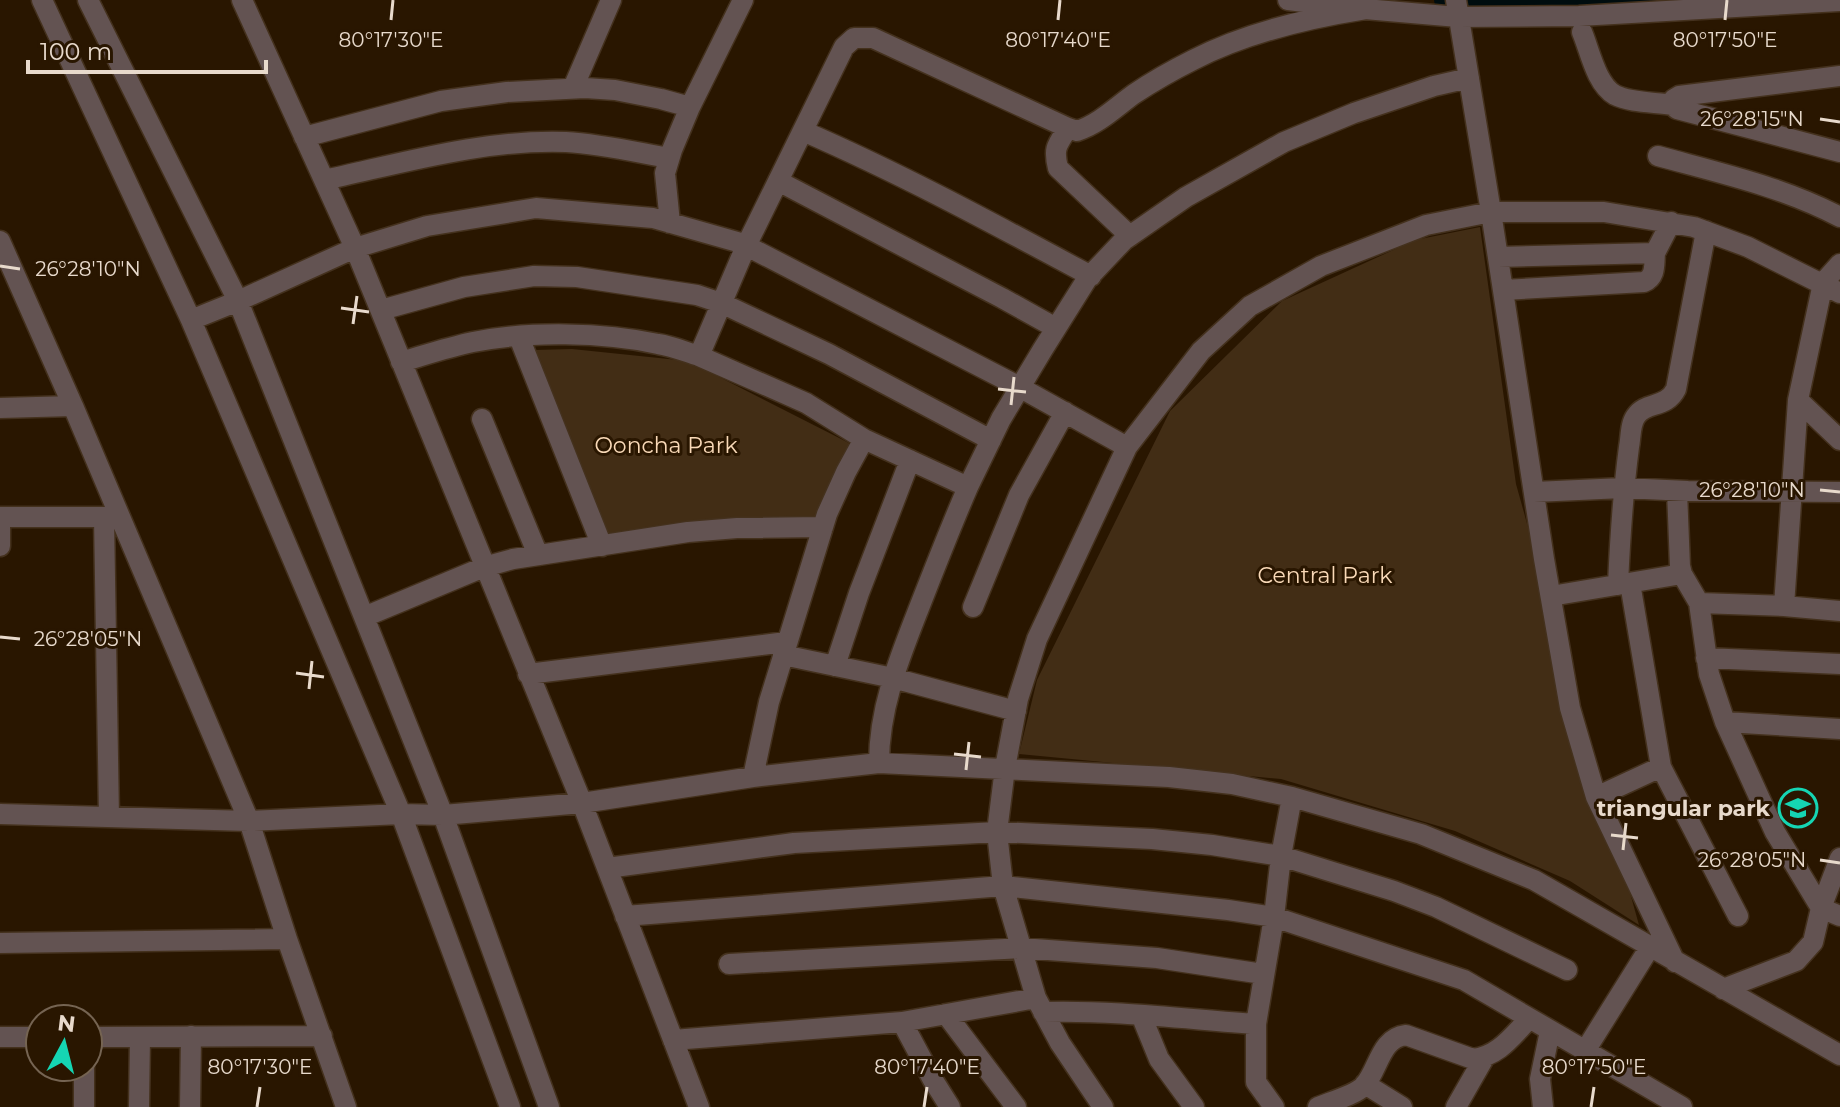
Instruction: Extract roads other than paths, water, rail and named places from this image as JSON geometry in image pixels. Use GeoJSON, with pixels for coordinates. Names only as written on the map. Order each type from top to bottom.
{"type":"FeatureCollection","features":[{"type":"Feature","properties":{"kind":"street"},"geometry":{"type":"LineString","coordinates":[[42,0],[191,320],[401,814],[510,1107]]}},
{"type":"Feature","properties":{"kind":"street"},"geometry":{"type":"LineString","coordinates":[[88,0],[238,301],[443,815],[549,1107]]}},
{"type":"Feature","properties":{"kind":"street"},"geometry":{"type":"LineString","coordinates":[[242,0],[381,310],[582,803],[699,1107]]}},
{"type":"Feature","properties":{"kind":"street"},"geometry":{"type":"LineString","coordinates":[[573,88],[611,0]]}},
{"type":"Feature","properties":{"kind":"street"},"geometry":{"type":"LineString","coordinates":[[670,223],[665,173],[669,158],[690,107],[743,0]]}},
{"type":"Feature","properties":{"kind":"street"},"geometry":{"type":"LineString","coordinates":[[1288,0],[1366,9],[1457,9],[1579,16],[1840,1]]}},
{"type":"Feature","properties":{"kind":"street"},"geometry":{"type":"LineString","coordinates":[[699,356],[746,246],[844,47],[854,38],[873,38],[1077,131],[1194,59],[1249,37],[1329,15],[1366,9]]}},
{"type":"Feature","properties":{"kind":"street"},"geometry":{"type":"LineString","coordinates":[[1457,9],[1570,708],[1596,797],[1675,962]]}},
{"type":"Feature","properties":{"kind":"street"},"geometry":{"type":"LineString","coordinates":[[1582,32],[1597,72],[1604,85],[1614,94],[1673,105],[1677,109],[1832,150],[1840,132]]}},
{"type":"Feature","properties":{"kind":"street"},"geometry":{"type":"LineString","coordinates":[[1673,105],[1674,99],[1679,96],[1840,76]]}},
{"type":"Feature","properties":{"kind":"street"},"geometry":{"type":"LineString","coordinates":[[879,763],[879,738],[886,698],[948,532],[1019,387],[1091,276],[1130,236],[1186,197],[1284,142],[1354,113],[1434,86],[1469,78]]}},
{"type":"Feature","properties":{"kind":"street"},"geometry":{"type":"LineString","coordinates":[[304,137],[441,101],[507,92],[573,88],[615,90],[690,107]]}},
{"type":"Feature","properties":{"kind":"street"},"geometry":{"type":"LineString","coordinates":[[1068,128],[1056,145],[1054,154],[1058,168],[1130,236]]}},
{"type":"Feature","properties":{"kind":"street"},"geometry":{"type":"LineString","coordinates":[[803,131],[947,198],[1091,276]]}},
{"type":"Feature","properties":{"kind":"street"},"geometry":{"type":"LineString","coordinates":[[324,180],[488,146],[565,142],[669,158]]}},
{"type":"Feature","properties":{"kind":"street"},"geometry":{"type":"LineString","coordinates":[[1658,156],[1766,186],[1812,202],[1840,217]]}},
{"type":"Feature","properties":{"kind":"street"},"geometry":{"type":"LineString","coordinates":[[778,181],[1056,328]]}},
{"type":"Feature","properties":{"kind":"street"},"geometry":{"type":"LineString","coordinates":[[191,320],[355,248],[427,226],[536,208],[653,218],[746,246],[1019,387],[1127,447]]}},
{"type":"Feature","properties":{"kind":"street"},"geometry":{"type":"LineString","coordinates":[[1103,1107],[1060,1043],[1040,1005],[1003,886],[997,832],[1005,768],[1016,711],[1037,639],[1127,447],[1201,351],[1250,306],[1321,266],[1426,225],[1491,212],[1604,212],[1694,227],[1748,247],[1831,288]]}},
{"type":"Feature","properties":{"kind":"street"},"geometry":{"type":"LineString","coordinates":[[1503,290],[1650,280],[1655,253],[1671,222]]}},
{"type":"Feature","properties":{"kind":"street"},"geometry":{"type":"LineString","coordinates":[[1706,231],[1676,389],[1667,401],[1646,408],[1635,417],[1623,488],[1624,584],[1661,767],[1738,916]]}},
{"type":"Feature","properties":{"kind":"street"},"geometry":{"type":"LineString","coordinates":[[0,241],[73,406],[112,518],[249,821],[346,1107]]}},
{"type":"Feature","properties":{"kind":"street"},"geometry":{"type":"LineString","coordinates":[[1498,257],[1655,253]]}},
{"type":"Feature","properties":{"kind":"street"},"geometry":{"type":"LineString","coordinates":[[1784,606],[1798,400],[1840,264]]}},
{"type":"Feature","properties":{"kind":"street"},"geometry":{"type":"LineString","coordinates":[[381,310],[464,287],[534,276],[577,277],[697,295],[721,303],[829,354],[991,440]]}},
{"type":"Feature","properties":{"kind":"street"},"geometry":{"type":"LineString","coordinates":[[401,362],[476,341],[519,337],[575,335],[659,344],[699,356],[806,403],[864,439],[968,487]]}},
{"type":"Feature","properties":{"kind":"street"},"geometry":{"type":"LineString","coordinates":[[519,337],[602,546]]}},
{"type":"Feature","properties":{"kind":"street"},"geometry":{"type":"LineString","coordinates":[[1798,400],[1840,440]]}},
{"type":"Feature","properties":{"kind":"street"},"geometry":{"type":"LineString","coordinates":[[0,408],[73,406]]}},
{"type":"Feature","properties":{"kind":"street"},"geometry":{"type":"LineString","coordinates":[[973,607],[1019,495],[1065,412]]}},
{"type":"Feature","properties":{"kind":"street"},"geometry":{"type":"LineString","coordinates":[[482,419],[538,555]]}},
{"type":"Feature","properties":{"kind":"street"},"geometry":{"type":"LineString","coordinates":[[753,777],[784,648],[827,514],[864,439]]}},
{"type":"Feature","properties":{"kind":"street"},"geometry":{"type":"LineString","coordinates":[[835,666],[859,593],[910,460]]}},
{"type":"Feature","properties":{"kind":"street"},"geometry":{"type":"LineString","coordinates":[[1534,492],[1623,488],[1840,492]]}},
{"type":"Feature","properties":{"kind":"street"},"geometry":{"type":"LineString","coordinates":[[1677,491],[1680,566],[1699,603],[1709,674],[1725,722],[1775,832],[1830,912]]}},
{"type":"Feature","properties":{"kind":"street"},"geometry":{"type":"LineString","coordinates":[[0,546],[0,517],[112,518]]}},
{"type":"Feature","properties":{"kind":"street"},"geometry":{"type":"LineString","coordinates":[[109,817],[112,518]]}},
{"type":"Feature","properties":{"kind":"street"},"geometry":{"type":"LineString","coordinates":[[364,617],[484,567],[538,555],[688,532],[823,527]]}},
{"type":"Feature","properties":{"kind":"street"},"geometry":{"type":"LineString","coordinates":[[1551,596],[1682,574]]}},
{"type":"Feature","properties":{"kind":"street"},"geometry":{"type":"LineString","coordinates":[[1699,603],[1840,611]]}},
{"type":"Feature","properties":{"kind":"street"},"geometry":{"type":"LineString","coordinates":[[528,674],[784,648],[835,666],[1016,711]]}},
{"type":"Feature","properties":{"kind":"street"},"geometry":{"type":"LineString","coordinates":[[1706,658],[1840,664]]}},
{"type":"Feature","properties":{"kind":"street"},"geometry":{"type":"LineString","coordinates":[[1725,722],[1840,729]]}},
{"type":"Feature","properties":{"kind":"street"},"geometry":{"type":"LineString","coordinates":[[0,814],[249,821],[443,815],[582,803],[753,777],[879,763],[1169,777],[1232,784],[1292,797],[1421,834],[1534,880],[1840,1055]]}},
{"type":"Feature","properties":{"kind":"street"},"geometry":{"type":"LineString","coordinates":[[1596,797],[1661,767]]}},
{"type":"Feature","properties":{"kind":"street"},"geometry":{"type":"LineString","coordinates":[[1274,1107],[1256,1082],[1256,1024],[1292,797]]}},
{"type":"Feature","properties":{"kind":"street"},"geometry":{"type":"LineString","coordinates":[[607,868],[794,843],[997,832],[1212,845],[1281,856],[1394,891],[1436,907],[1567,970]]}},
{"type":"Feature","properties":{"kind":"street"},"geometry":{"type":"LineString","coordinates":[[1723,989],[1796,961],[1813,942],[1830,912],[1840,858]]}},
{"type":"Feature","properties":{"kind":"street"},"geometry":{"type":"LineString","coordinates":[[625,916],[1003,886],[1274,917],[1464,980],[1682,1107]]}},
{"type":"Feature","properties":{"kind":"street"},"geometry":{"type":"LineString","coordinates":[[0,943],[287,939]]}},
{"type":"Feature","properties":{"kind":"street"},"geometry":{"type":"LineString","coordinates":[[1585,1051],[1650,947]]}},
{"type":"Feature","properties":{"kind":"street"},"geometry":{"type":"LineString","coordinates":[[729,964],[1021,948],[1157,958],[1263,974]]}},
{"type":"Feature","properties":{"kind":"street"},"geometry":{"type":"LineString","coordinates":[[673,1040],[902,1022],[946,1014],[1040,1005],[1074,1011],[1256,1024]]}},
{"type":"Feature","properties":{"kind":"street"},"geometry":{"type":"LineString","coordinates":[[946,1014],[1016,1107]]}},
{"type":"Feature","properties":{"kind":"street"},"geometry":{"type":"LineString","coordinates":[[1141,1015],[1159,1059],[1194,1107]]}},
{"type":"Feature","properties":{"kind":"street"},"geometry":{"type":"LineString","coordinates":[[1318,1107],[1365,1084],[1389,1042],[1401,1036],[1406,1035],[1473,1059],[1484,1058],[1494,1054],[1529,1019]]}},
{"type":"Feature","properties":{"kind":"street"},"geometry":{"type":"LineString","coordinates":[[902,1022],[950,1107]]}},
{"type":"Feature","properties":{"kind":"street"},"geometry":{"type":"LineString","coordinates":[[1543,1107],[1540,1079],[1550,1031]]}},
{"type":"Feature","properties":{"kind":"street"},"geometry":{"type":"LineString","coordinates":[[190,1107],[191,1036]]}},
{"type":"Feature","properties":{"kind":"street"},"geometry":{"type":"LineString","coordinates":[[104,1037],[322,1036]]}},
{"type":"Feature","properties":{"kind":"street"},"geometry":{"type":"LineString","coordinates":[[0,1037],[24,1037]]}},
{"type":"Feature","properties":{"kind":"street"},"geometry":{"type":"LineString","coordinates":[[139,1107],[140,1037]]}},
{"type":"Feature","properties":{"kind":"street"},"geometry":{"type":"LineString","coordinates":[[1456,1107],[1484,1058]]}},
{"type":"Feature","properties":{"kind":"street"},"geometry":{"type":"LineString","coordinates":[[84,1083],[84,1107]]}},
{"type":"Feature","properties":{"kind":"street"},"geometry":{"type":"LineString","coordinates":[[1365,1084],[1402,1107]]}},
{"type":"Feature","properties":{"kind":"waterway"},"geometry":{"type":"LineString","coordinates":[[1442,0],[1528,6],[1680,0]]}},
{"type":"Feature","properties":{"kind":"place","name":"triangular park"},"geometry":{"type":"Point","coordinates":[1798,808]}},
{"type":"Feature","properties":{"kind":"park label","name":"Ooncha Park"},"geometry":{"type":"Point","coordinates":[666,445]}},
{"type":"Feature","properties":{"kind":"park label","name":"Central Park"},"geometry":{"type":"Point","coordinates":[1325,575]}}]}
